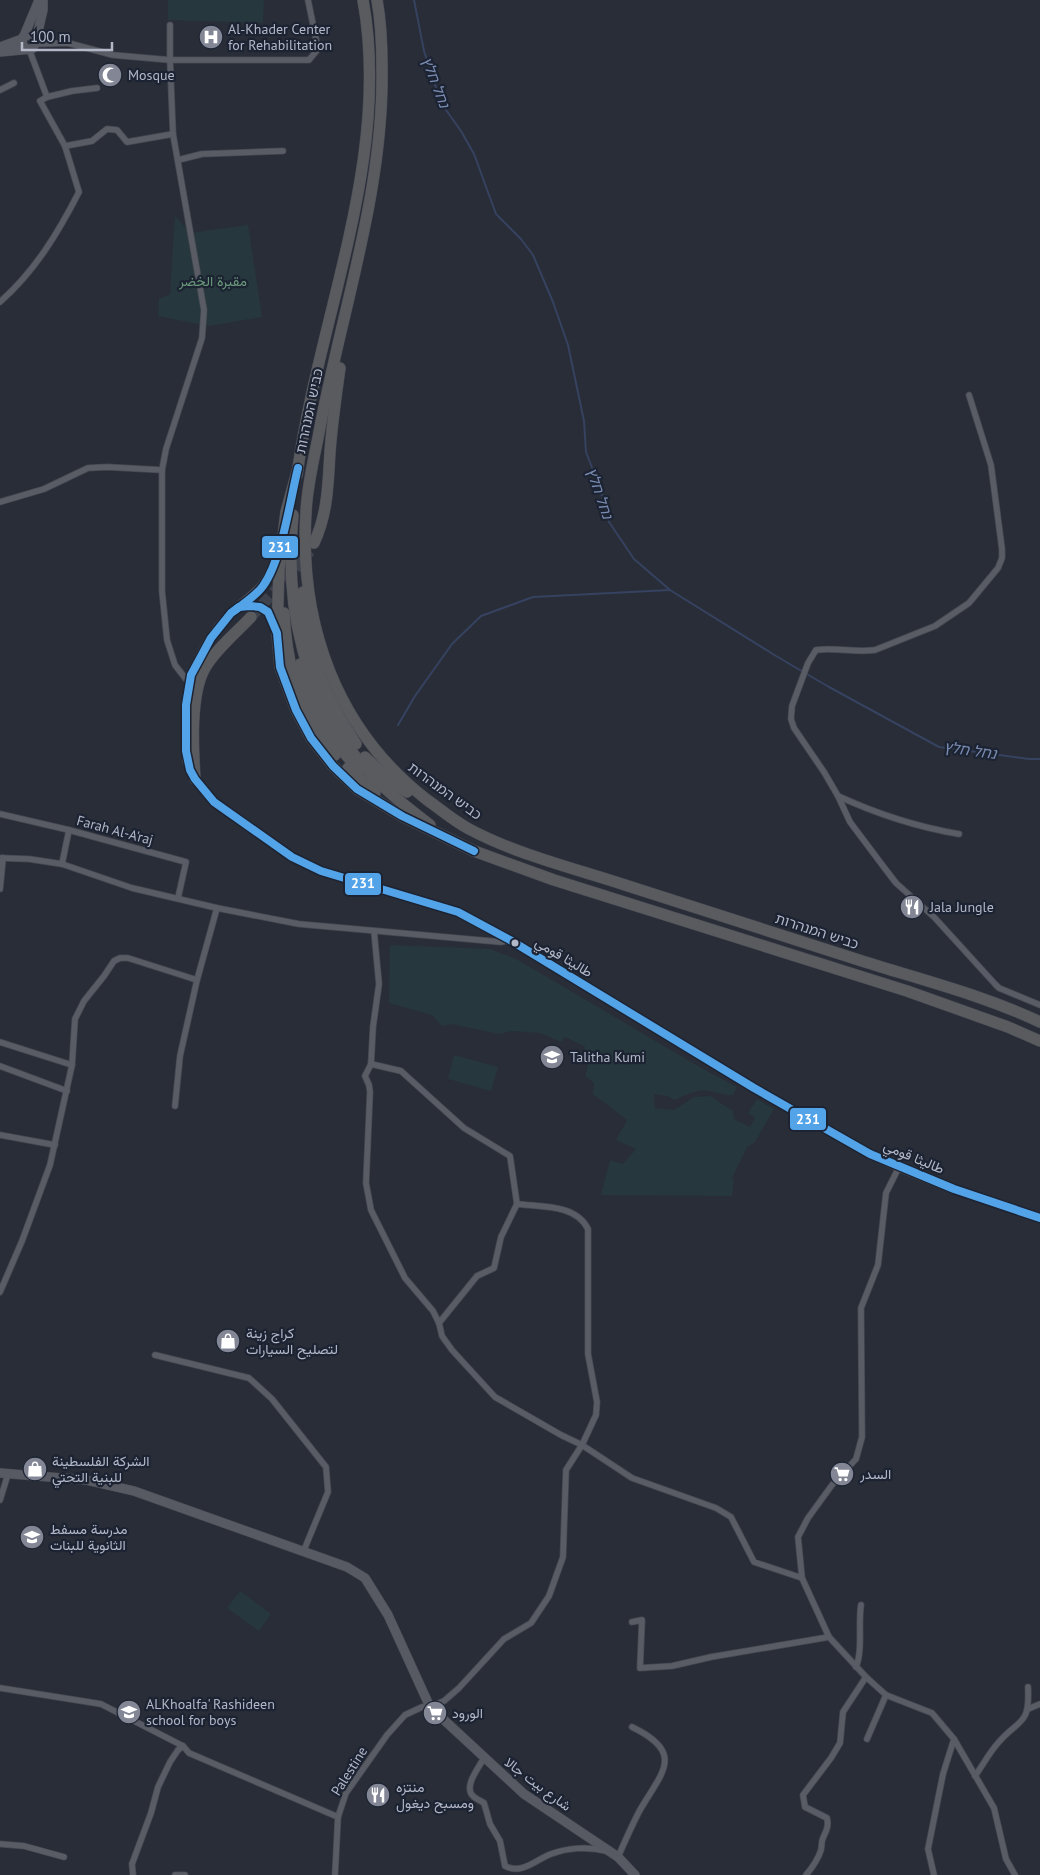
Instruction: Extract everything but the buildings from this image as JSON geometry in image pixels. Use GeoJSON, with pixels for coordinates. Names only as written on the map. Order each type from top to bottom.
{"type":"FeatureCollection","features":[{"type":"Feature","properties":{"kind":"highway","name":"כביש המנהרות"},"geometry":{"type":"LineString","coordinates":[[298,468],[366,142],[369,61],[362,0]]}},
{"type":"Feature","properties":{"kind":"highway","name":"כביש המנהרות"},"geometry":{"type":"LineString","coordinates":[[377,0],[382,52],[381,116],[371,193],[352,289],[318,435],[306,511],[302,559],[304,615],[310,649],[335,735],[362,754],[390,781],[431,808],[498,843],[962,992],[1015,1010],[1040,1022]]}},
{"type":"Feature","properties":{"kind":"highway"},"geometry":{"type":"LineString","coordinates":[[314,543],[322,525],[327,505],[332,432],[352,289]]}},
{"type":"Feature","properties":{"kind":"highway"},"geometry":{"type":"LineString","coordinates":[[298,468],[287,506],[278,568],[277,633],[280,666],[305,727],[335,735]]}},
{"type":"Feature","properties":{"kind":"highway"},"geometry":{"type":"LineString","coordinates":[[298,468],[292,524],[291,562],[297,626],[304,656],[312,678],[334,726],[336,756],[366,786],[418,824],[474,851],[554,880],[907,991],[1008,1027],[1040,1041]]}},
{"type":"Feature","properties":{"kind":"highway"},"geometry":{"type":"LineString","coordinates":[[287,506],[288,605],[291,628],[308,693],[328,733],[335,735],[398,799],[439,833]]}},
{"type":"Feature","properties":{"kind":"highway"},"geometry":{"type":"LineString","coordinates":[[195,779],[196,696],[200,678],[209,661],[251,617]]}},
{"type":"Feature","properties":{"kind":"main road","name":"طاليثا قومي"},"geometry":{"type":"LineString","coordinates":[[287,506],[279,548],[270,574],[258,591],[231,614],[216,630],[188,683],[186,751],[190,770],[214,802],[292,857],[321,871],[458,912],[510,940],[754,1088],[854,1145],[899,1168],[1040,1218]]}},
{"type":"Feature","properties":{"kind":"main road"},"geometry":{"type":"LineString","coordinates":[[239,607],[256,606],[264,608],[271,616],[277,633]]}},
{"type":"Feature","properties":{"kind":"street"},"geometry":{"type":"LineString","coordinates":[[39,0],[29,43],[47,97]]}},
{"type":"Feature","properties":{"kind":"street"},"geometry":{"type":"LineString","coordinates":[[29,43],[42,10],[43,0]]}},
{"type":"Feature","properties":{"kind":"street"},"geometry":{"type":"LineString","coordinates":[[0,47],[29,43],[68,43],[112,55],[170,60],[309,60],[318,49],[308,0]]}},
{"type":"Feature","properties":{"kind":"street"},"geometry":{"type":"LineString","coordinates":[[170,25],[173,134],[204,310],[202,338],[166,449],[162,470],[162,591],[167,640],[175,665],[188,683]]}},
{"type":"Feature","properties":{"kind":"street"},"geometry":{"type":"LineString","coordinates":[[0,52],[29,43]]}},
{"type":"Feature","properties":{"kind":"street"},"geometry":{"type":"LineString","coordinates":[[0,90],[14,82]]}},
{"type":"Feature","properties":{"kind":"street"},"geometry":{"type":"LineString","coordinates":[[0,302],[15,288],[45,252],[56,236],[79,192],[65,146],[40,101],[47,97],[72,90],[97,88]]}},
{"type":"Feature","properties":{"kind":"street"},"geometry":{"type":"LineString","coordinates":[[65,146],[92,140],[108,129],[116,130],[128,142],[173,134]]}},
{"type":"Feature","properties":{"kind":"street"},"geometry":{"type":"LineString","coordinates":[[178,160],[202,154],[283,151]]}},
{"type":"Feature","properties":{"kind":"street"},"geometry":{"type":"LineString","coordinates":[[969,395],[991,465],[1002,558],[998,568],[969,603],[935,626],[875,650],[827,648],[816,650],[808,663],[792,706],[791,719],[800,739],[814,756],[838,796],[850,822],[896,883],[934,918],[999,988],[1040,1004]]}},
{"type":"Feature","properties":{"kind":"street"},"geometry":{"type":"LineString","coordinates":[[0,502],[44,489],[88,468],[107,466],[162,470]]}},
{"type":"Feature","properties":{"kind":"street"},"geometry":{"type":"LineString","coordinates":[[838,796],[894,819],[925,828],[959,834]]}},
{"type":"Feature","properties":{"kind":"street","name":"Farah Al-A'raj"},"geometry":{"type":"LineString","coordinates":[[0,814],[69,830],[186,862],[178,898]]}},
{"type":"Feature","properties":{"kind":"street"},"geometry":{"type":"LineString","coordinates":[[62,864],[69,830]]}},
{"type":"Feature","properties":{"kind":"street"},"geometry":{"type":"LineString","coordinates":[[0,889],[2,858],[29,859],[62,864],[132,888],[217,908],[299,924],[501,942],[510,940]]}},
{"type":"Feature","properties":{"kind":"street"},"geometry":{"type":"LineString","coordinates":[[175,1106],[180,1056],[197,980],[217,908]]}},
{"type":"Feature","properties":{"kind":"street"},"geometry":{"type":"LineString","coordinates":[[374,931],[379,984],[371,1064],[366,1076],[370,1092],[366,1182],[371,1210],[405,1278],[433,1311],[439,1323],[442,1336],[452,1350],[495,1397],[560,1435],[582,1445],[632,1478],[716,1508],[731,1516],[754,1562],[802,1578]]}},
{"type":"Feature","properties":{"kind":"street"},"geometry":{"type":"LineString","coordinates":[[0,1292],[22,1241],[50,1165],[72,1065],[75,1019],[84,1001],[117,959],[128,958],[197,980]]}},
{"type":"Feature","properties":{"kind":"street"},"geometry":{"type":"LineString","coordinates":[[0,1042],[72,1065]]}},
{"type":"Feature","properties":{"kind":"street"},"geometry":{"type":"LineString","coordinates":[[371,1064],[401,1071],[464,1128],[510,1156],[517,1204],[501,1237],[494,1268],[477,1276],[439,1323]]}},
{"type":"Feature","properties":{"kind":"street"},"geometry":{"type":"LineString","coordinates":[[0,1066],[67,1091]]}},
{"type":"Feature","properties":{"kind":"street"},"geometry":{"type":"LineString","coordinates":[[0,1134],[55,1145]]}},
{"type":"Feature","properties":{"kind":"street"},"geometry":{"type":"LineString","coordinates":[[899,1168],[886,1192],[878,1265],[861,1308],[862,1437],[856,1459],[832,1485],[808,1518],[798,1537],[802,1578],[829,1637],[866,1678],[886,1695],[932,1712],[954,1739],[994,1808],[1006,1859],[1015,1875]]}},
{"type":"Feature","properties":{"kind":"street","name":"Palestine"},"geometry":{"type":"LineString","coordinates":[[334,1875],[338,1817],[346,1793],[386,1734],[405,1716],[422,1707],[430,1707],[444,1701],[459,1688],[504,1639],[531,1623],[548,1596],[563,1557],[566,1470],[582,1445],[596,1415],[597,1402],[588,1354],[588,1229],[584,1221],[576,1214],[558,1208],[517,1204]]}},
{"type":"Feature","properties":{"kind":"street"},"geometry":{"type":"LineString","coordinates":[[155,1355],[249,1378],[272,1399],[326,1467],[328,1492],[304,1550]]}},
{"type":"Feature","properties":{"kind":"street"},"geometry":{"type":"LineString","coordinates":[[0,1500],[4,1474],[86,1480],[134,1491],[304,1550],[347,1567],[364,1578],[388,1615],[430,1707]]}},
{"type":"Feature","properties":{"kind":"street"},"geometry":{"type":"LineString","coordinates":[[856,1667],[861,1605]]}},
{"type":"Feature","properties":{"kind":"street"},"geometry":{"type":"LineString","coordinates":[[632,1622],[642,1620],[640,1668],[672,1666],[711,1657],[829,1637]]}},
{"type":"Feature","properties":{"kind":"street"},"geometry":{"type":"LineString","coordinates":[[806,1875],[812,1868],[821,1849],[828,1823],[827,1818],[805,1807],[803,1795],[840,1743],[843,1712],[866,1678]]}},
{"type":"Feature","properties":{"kind":"street"},"geometry":{"type":"LineString","coordinates":[[976,1776],[998,1742],[1025,1718],[1028,1709],[1028,1687]]}},
{"type":"Feature","properties":{"kind":"street"},"geometry":{"type":"LineString","coordinates":[[0,1688],[101,1704],[183,1746],[189,1753],[338,1817]]}},
{"type":"Feature","properties":{"kind":"street"},"geometry":{"type":"LineString","coordinates":[[867,1739],[886,1695]]}},
{"type":"Feature","properties":{"kind":"street"},"geometry":{"type":"LineString","coordinates":[[1028,1709],[1040,1704]]}},
{"type":"Feature","properties":{"kind":"street","name":"شارع بيت جالا"},"geometry":{"type":"LineString","coordinates":[[430,1707],[524,1794],[615,1854],[635,1875]]}},
{"type":"Feature","properties":{"kind":"street"},"geometry":{"type":"LineString","coordinates":[[484,1758],[471,1779],[472,1796],[484,1803],[490,1824],[500,1841],[505,1866],[511,1871],[519,1871],[531,1867],[548,1855],[566,1850],[591,1849],[615,1854],[659,1781],[665,1761],[660,1747],[648,1736],[632,1727]]}},
{"type":"Feature","properties":{"kind":"street"},"geometry":{"type":"LineString","coordinates":[[934,1875],[928,1849],[943,1774],[954,1739]]}},
{"type":"Feature","properties":{"kind":"street"},"geometry":{"type":"LineString","coordinates":[[133,1875],[132,1864],[158,1787],[170,1762],[183,1746]]}},
{"type":"Feature","properties":{"kind":"street"},"geometry":{"type":"LineString","coordinates":[[0,1844],[24,1846],[64,1857]]}},
{"type":"Feature","properties":{"kind":"street"},"geometry":{"type":"LineString","coordinates":[[175,1875],[185,1875]]}},
{"type":"Feature","properties":{"kind":"green space"},"geometry":{"type":"Polygon","coordinates":[[[168,0],[264,0],[263,23],[168,20],[168,0]]]}},
{"type":"Feature","properties":{"kind":"green space","name":"مقبرة الخضر"},"geometry":{"type":"Polygon","coordinates":[[[175,216],[190,233],[248,225],[262,317],[209,326],[158,316],[159,299],[170,294],[175,216]]]}},
{"type":"Feature","properties":{"kind":"green space"},"geometry":{"type":"Polygon","coordinates":[[[390,945],[490,949],[518,960],[737,1087],[733,1095],[701,1090],[675,1100],[667,1096],[654,1094],[655,1108],[674,1110],[694,1097],[710,1096],[733,1111],[734,1119],[750,1127],[755,1118],[748,1113],[757,1099],[774,1109],[755,1142],[747,1147],[732,1178],[734,1179],[732,1196],[601,1195],[610,1160],[623,1164],[636,1149],[616,1140],[627,1120],[593,1094],[594,1083],[585,1076],[589,1060],[582,1055],[585,1047],[565,1037],[561,1042],[540,1033],[512,1031],[500,1034],[451,1024],[442,1026],[432,1015],[389,1003],[390,945]]]}},
{"type":"Feature","properties":{"kind":"green space"},"geometry":{"type":"Polygon","coordinates":[[[454,1055],[498,1067],[491,1091],[448,1079],[454,1055]]]}},
{"type":"Feature","properties":{"kind":"green space"},"geometry":{"type":"Polygon","coordinates":[[[240,1591],[271,1614],[259,1631],[227,1608],[240,1591]]]}},
{"type":"Feature","properties":{"kind":"waterway","name":"נחל חלץ"},"geometry":{"type":"LineString","coordinates":[[414,0],[424,51],[441,103],[461,131],[474,154],[496,214],[521,239],[533,255],[553,302],[568,345],[584,421],[586,452],[600,488],[609,522],[634,559],[670,590],[776,656],[939,747],[1040,759]]}},
{"type":"Feature","properties":{"kind":"waterway"},"geometry":{"type":"LineString","coordinates":[[398,725],[415,696],[452,644],[481,616],[533,597],[670,590]]}},
{"type":"Feature","properties":{"kind":"tunnel"},"geometry":{"type":"LineString","coordinates":[[251,617],[310,551]]}},
{"type":"Feature","properties":{"kind":"transit line","name":"231"},"geometry":{"type":"LineString","coordinates":[[234,611],[257,593],[270,575],[285,529],[298,468]]}},
{"type":"Feature","properties":{"kind":"transit line","name":"231"},"geometry":{"type":"LineString","coordinates":[[474,851],[402,816],[357,789],[333,766],[311,738],[296,710],[280,667],[277,633],[268,612],[260,607],[250,606],[239,607],[231,613],[211,638],[191,675],[186,705],[186,751],[190,770],[214,802],[292,857],[321,871],[458,912],[510,940],[754,1088],[870,1154],[954,1189],[1040,1218]]}},
{"type":"Feature","properties":{"kind":"place","name":"Al-Khader Center for Rehabilitation"},"geometry":{"type":"Point","coordinates":[211,37]}},
{"type":"Feature","properties":{"kind":"place","name":"Mosque"},"geometry":{"type":"Point","coordinates":[110,75]}},
{"type":"Feature","properties":{"kind":"place","name":"Jala Jungle"},"geometry":{"type":"Point","coordinates":[912,907]}},
{"type":"Feature","properties":{"kind":"place","name":"Talitha Kumi"},"geometry":{"type":"Point","coordinates":[552,1057]}},
{"type":"Feature","properties":{"kind":"place","name":"كراج زينة لتصليح السيارات"},"geometry":{"type":"Point","coordinates":[228,1341]}},
{"type":"Feature","properties":{"kind":"place","name":"الشركة الفلسطينة للبنية التحتي"},"geometry":{"type":"Point","coordinates":[35,1469]}},
{"type":"Feature","properties":{"kind":"place","name":"السدر"},"geometry":{"type":"Point","coordinates":[842,1474]}},
{"type":"Feature","properties":{"kind":"place","name":"مدرسة مسفط الثانوية للبنات"},"geometry":{"type":"Point","coordinates":[32,1537]}},
{"type":"Feature","properties":{"kind":"place","name":"ALKhoalfa' Rashideen school for boys"},"geometry":{"type":"Point","coordinates":[129,1712]}},
{"type":"Feature","properties":{"kind":"place","name":"الورود"},"geometry":{"type":"Point","coordinates":[435,1713]}},
{"type":"Feature","properties":{"kind":"place","name":"منتزه ومسبح ديغول"},"geometry":{"type":"Point","coordinates":[378,1795]}}]}
